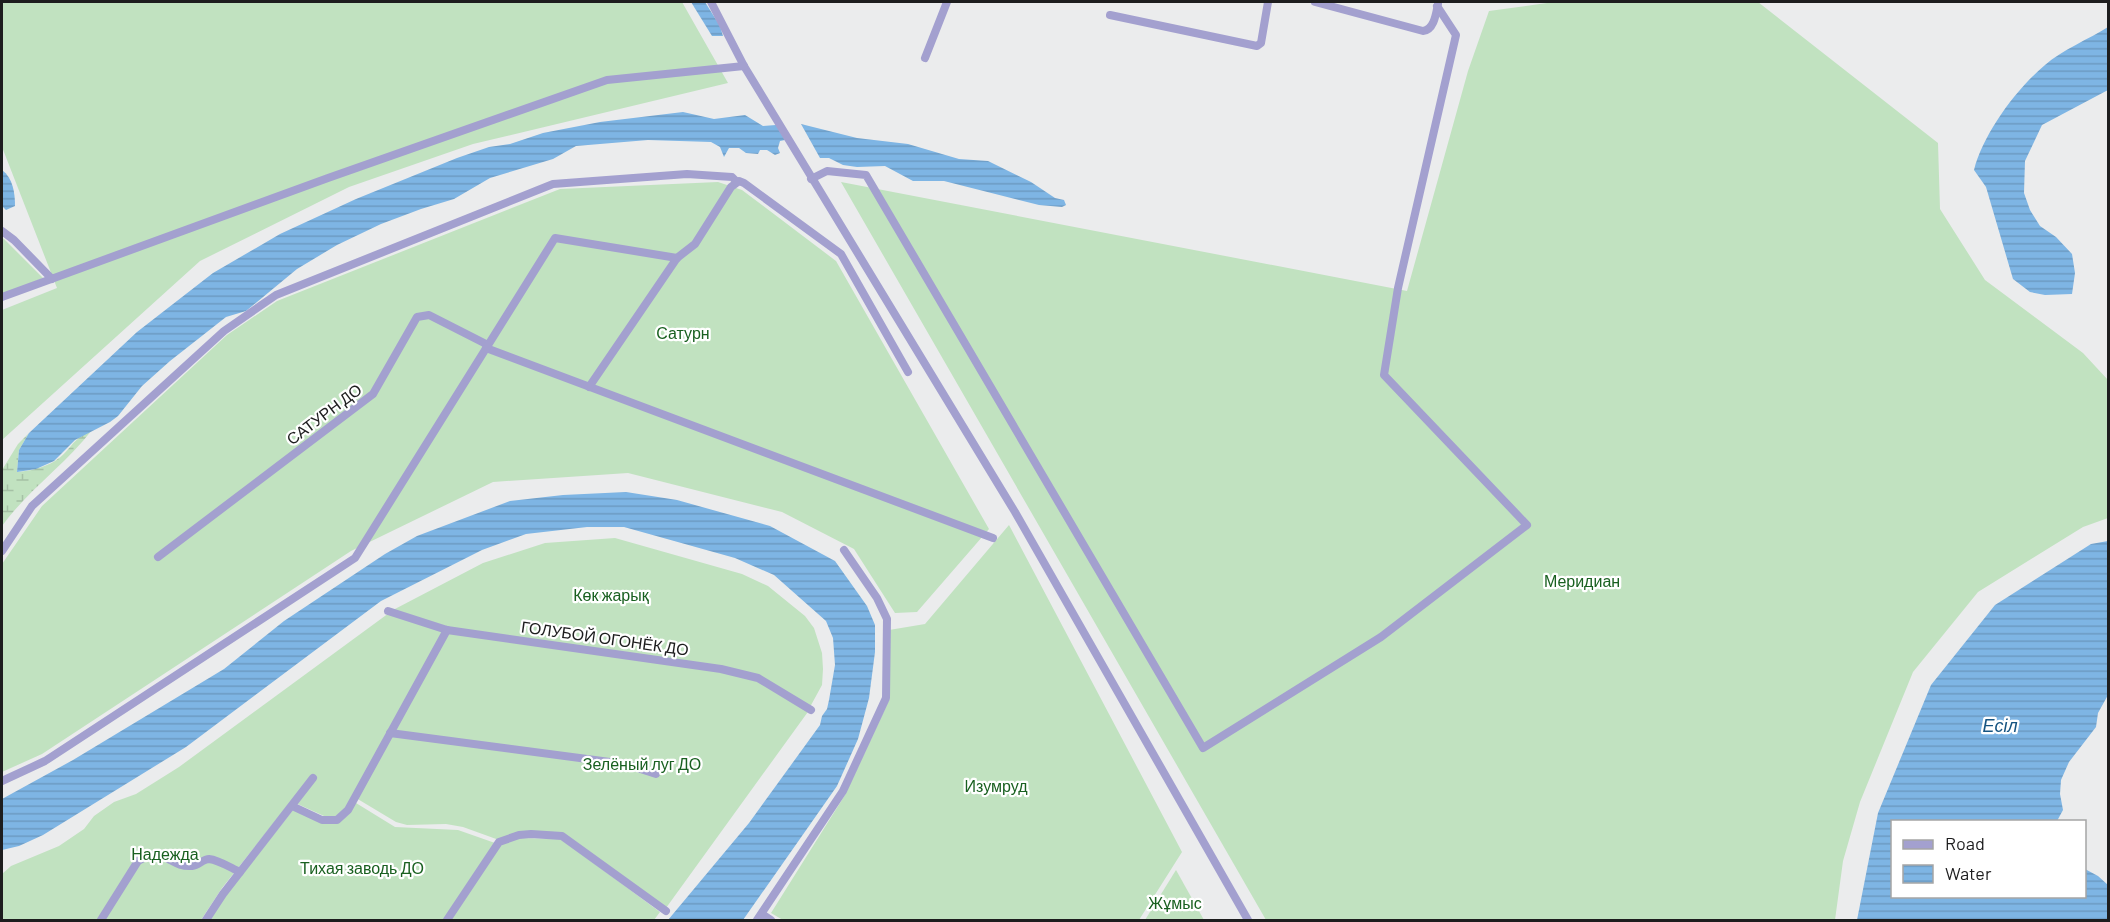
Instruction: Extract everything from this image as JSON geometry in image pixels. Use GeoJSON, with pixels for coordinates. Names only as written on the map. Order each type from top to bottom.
{"type":"FeatureCollection","features":[{"type":"Feature","properties":{"kind":"street"},"geometry":{"type":"LineString","coordinates":[[711,2],[744,66],[811,179],[1015,512],[1248,921]]}},
{"type":"Feature","properties":{"kind":"street"},"geometry":{"type":"LineString","coordinates":[[925,58],[947,2]]}},
{"type":"Feature","properties":{"kind":"street"},"geometry":{"type":"LineString","coordinates":[[1110,15],[1257,46],[1261,43],[1268,2]]}},
{"type":"Feature","properties":{"kind":"street"},"geometry":{"type":"LineString","coordinates":[[1316,2],[1423,31],[1432,26],[1437,4]]}},
{"type":"Feature","properties":{"kind":"street"},"geometry":{"type":"LineString","coordinates":[[811,179],[827,171],[866,175],[1203,748],[1381,637],[1527,525],[1384,375],[1398,288],[1456,35],[1437,4]]}},
{"type":"Feature","properties":{"kind":"street"},"geometry":{"type":"LineString","coordinates":[[2,297],[328,178],[607,80],[744,66]]}},
{"type":"Feature","properties":{"kind":"street"},"geometry":{"type":"LineString","coordinates":[[2,551],[32,506],[224,331],[276,295],[553,184],[687,174],[732,177],[737,182],[744,183],[841,254],[908,372]]}},
{"type":"Feature","properties":{"kind":"street"},"geometry":{"type":"LineString","coordinates":[[589,387],[677,258],[695,244],[731,187],[737,182]]}},
{"type":"Feature","properties":{"kind":"street"},"geometry":{"type":"LineString","coordinates":[[2,231],[14,240],[52,279]]}},
{"type":"Feature","properties":{"kind":"street"},"geometry":{"type":"LineString","coordinates":[[2,781],[45,762],[355,558],[555,238],[677,258]]}},
{"type":"Feature","properties":{"kind":"street","name":"САТУРН ДО"},"geometry":{"type":"LineString","coordinates":[[158,557],[373,394],[417,317],[429,315],[487,347]]}},
{"type":"Feature","properties":{"kind":"street"},"geometry":{"type":"LineString","coordinates":[[487,347],[993,538]]}},
{"type":"Feature","properties":{"kind":"street"},"geometry":{"type":"LineString","coordinates":[[771,921],[759,917],[843,791],[886,698],[887,619],[877,598],[844,550]]}},
{"type":"Feature","properties":{"kind":"street","name":"ГОЛУБОЙ ОГОНЁК ДО"},"geometry":{"type":"LineString","coordinates":[[388,611],[447,630],[721,669],[758,678],[811,710]]}},
{"type":"Feature","properties":{"kind":"street"},"geometry":{"type":"LineString","coordinates":[[292,806],[322,820],[337,820],[348,810],[447,630]]}},
{"type":"Feature","properties":{"kind":"street"},"geometry":{"type":"LineString","coordinates":[[390,733],[625,764],[656,774]]}},
{"type":"Feature","properties":{"kind":"street"},"geometry":{"type":"LineString","coordinates":[[206,921],[223,894],[313,778]]}},
{"type":"Feature","properties":{"kind":"street"},"geometry":{"type":"LineString","coordinates":[[447,921],[499,842],[519,835],[531,834],[562,836],[666,911]]}},
{"type":"Feature","properties":{"kind":"street"},"geometry":{"type":"LineString","coordinates":[[101,921],[138,861],[147,856],[157,854],[183,865],[193,866],[205,859],[211,859],[240,872]]}},
{"type":"Feature","properties":{"kind":"green space"},"geometry":{"type":"Polygon","coordinates":[[[2,2],[682,2],[728,83],[473,144],[349,187],[200,261],[2,440],[2,310],[57,288],[2,147],[2,2]]]}},
{"type":"Feature","properties":{"kind":"green space","name":"Меридиан"},"geometry":{"type":"Polygon","coordinates":[[[1554,2],[1758,2],[1938,143],[1940,209],[1985,280],[2083,353],[2108,380],[2108,518],[2083,527],[1978,592],[1913,672],[1860,802],[1843,861],[1835,920],[1266,920],[841,182],[1407,291],[1468,71],[1489,11],[1554,2]]]}},
{"type":"Feature","properties":{"kind":"green space","name":"Сатурн"},"geometry":{"type":"Polygon","coordinates":[[[718,182],[742,190],[836,261],[989,529],[917,612],[895,613],[854,549],[782,512],[628,473],[493,482],[351,551],[42,754],[2,772],[2,564],[42,506],[227,335],[277,301],[560,189],[718,182]]]}},
{"type":"Feature","properties":{"kind":"green space"},"geometry":{"type":"Polygon","coordinates":[[[2,238],[4,239],[43,278],[2,295],[2,238]]]}},
{"type":"Feature","properties":{"kind":"green space"},"geometry":{"type":"Polygon","coordinates":[[[92,430],[2,526],[2,470],[18,444],[29,433],[19,450],[17,472],[27,471],[55,461],[75,441],[92,430]]]}},
{"type":"Feature","properties":{"kind":"green space","name":"Изумруд"},"geometry":{"type":"Polygon","coordinates":[[[1009,525],[1182,852],[1139,920],[783,920],[771,913],[845,795],[890,698],[889,630],[925,624],[1009,525]]]}},
{"type":"Feature","properties":{"kind":"green space","name":"Көк жарық"},"geometry":{"type":"Polygon","coordinates":[[[615,538],[742,574],[768,586],[805,616],[814,628],[822,653],[823,669],[822,685],[810,707],[758,676],[448,627],[393,610],[483,563],[545,543],[615,538]]]}},
{"type":"Feature","properties":{"kind":"green space","name":"Надежда"},"geometry":{"type":"Polygon","coordinates":[[[389,613],[444,631],[347,807],[336,816],[324,816],[291,801],[222,888],[201,920],[2,920],[2,874],[11,866],[59,846],[84,829],[94,816],[114,802],[136,794],[179,767],[389,613]]]}},
{"type":"Feature","properties":{"kind":"green space","name":"Зелёный луг ДО"},"geometry":{"type":"Polygon","coordinates":[[[448,632],[722,670],[757,679],[810,709],[666,908],[564,834],[535,833],[499,840],[463,827],[446,824],[407,825],[396,822],[356,798],[448,632]]]}},
{"type":"Feature","properties":{"kind":"green space","name":"Тихая заводь ДО"},"geometry":{"type":"Polygon","coordinates":[[[356,803],[395,827],[458,830],[495,843],[519,838],[561,839],[660,912],[654,920],[210,920],[229,891],[293,810],[337,823],[348,815],[356,803]]]}},
{"type":"Feature","properties":{"kind":"green space","name":"Жұмыс"},"geometry":{"type":"Polygon","coordinates":[[[1176,870],[1204,920],[1145,920],[1176,870]]]}},
{"type":"Feature","properties":{"kind":"water"},"geometry":{"type":"Polygon","coordinates":[[[691,2],[705,2],[720,26],[723,36],[712,36],[691,2]]]}},
{"type":"Feature","properties":{"kind":"water"},"geometry":{"type":"Polygon","coordinates":[[[2108,27],[2108,90],[2042,125],[2025,161],[2024,193],[2030,210],[2040,226],[2056,237],[2072,254],[2075,273],[2072,294],[2045,295],[2030,292],[2013,279],[1986,187],[1974,170],[1978,156],[2002,113],[2034,75],[2067,50],[2108,27]]]}},
{"type":"Feature","properties":{"kind":"water"},"geometry":{"type":"Polygon","coordinates":[[[683,112],[714,119],[745,115],[763,126],[776,125],[785,140],[780,141],[778,148],[780,153],[775,155],[767,150],[760,150],[758,154],[746,153],[739,148],[729,148],[724,157],[720,147],[711,142],[648,140],[576,146],[553,159],[490,178],[454,199],[381,224],[337,245],[297,269],[246,311],[226,317],[142,386],[118,416],[75,440],[54,461],[36,469],[17,472],[19,450],[29,433],[137,332],[213,273],[280,234],[356,199],[489,147],[600,122],[683,112]]]}},
{"type":"Feature","properties":{"kind":"water"},"geometry":{"type":"Polygon","coordinates":[[[801,124],[857,138],[908,144],[959,159],[988,161],[1031,182],[1055,198],[1064,200],[1066,205],[1062,207],[1039,205],[944,181],[913,181],[885,166],[857,167],[843,165],[829,158],[820,158],[801,124]]]}},
{"type":"Feature","properties":{"kind":"water"},"geometry":{"type":"Polygon","coordinates":[[[2,170],[11,181],[15,196],[15,206],[6,210],[2,206],[2,170]]]}},
{"type":"Feature","properties":{"kind":"water"},"geometry":{"type":"Polygon","coordinates":[[[626,492],[677,500],[770,526],[835,561],[867,606],[875,625],[875,652],[869,698],[858,739],[837,786],[743,920],[668,920],[749,823],[820,725],[827,709],[835,665],[833,638],[826,621],[774,575],[735,558],[624,527],[587,527],[526,534],[482,550],[381,601],[186,747],[43,835],[19,846],[2,850],[2,799],[73,760],[224,669],[284,621],[385,554],[417,536],[510,501],[563,495],[626,492]]]}},
{"type":"Feature","properties":{"kind":"water","name":"Есіл"},"geometry":{"type":"Polygon","coordinates":[[[2108,541],[2108,695],[2098,713],[2096,727],[2069,762],[2061,780],[2060,794],[2063,810],[2058,820],[1891,820],[1891,898],[2086,898],[2086,870],[2108,885],[2108,920],[1857,920],[1878,813],[1931,685],[1995,605],[2091,544],[2108,541]]]}}]}
